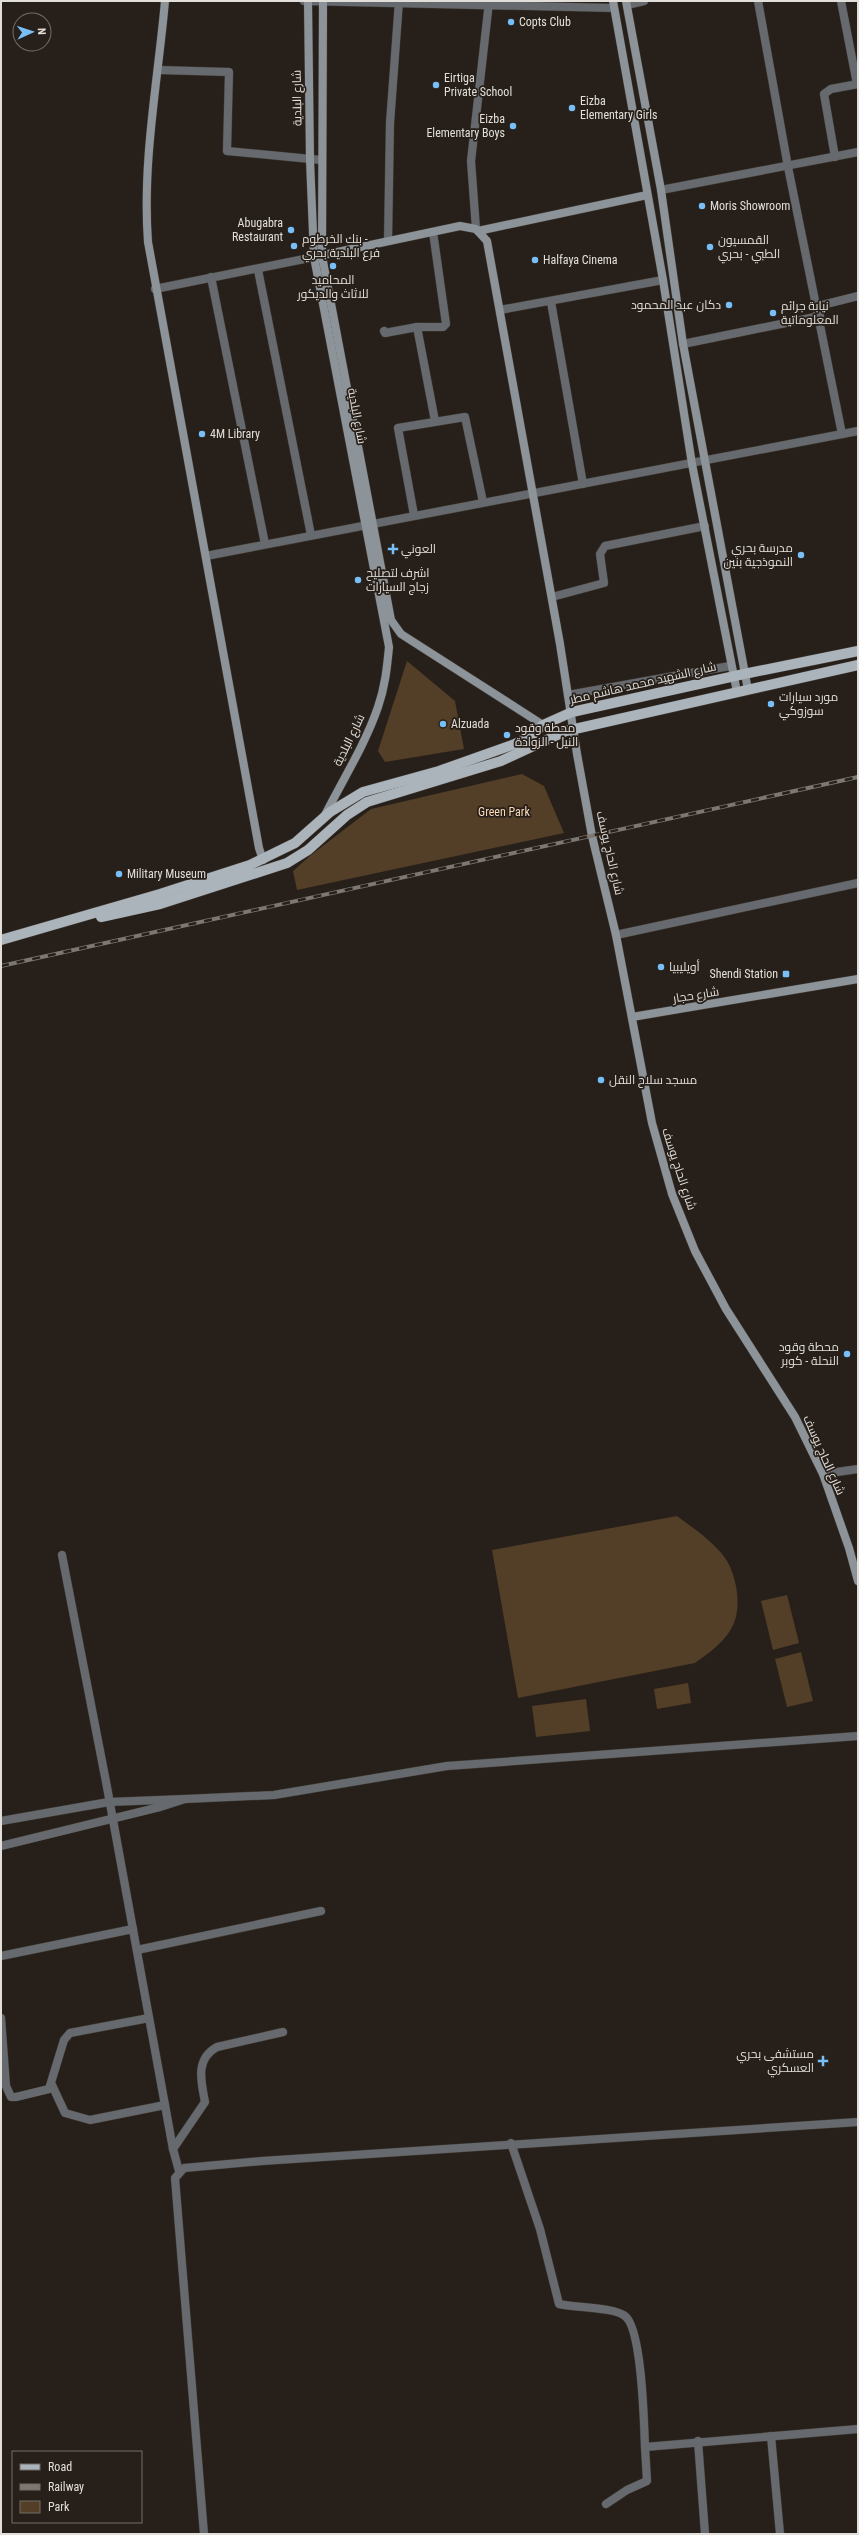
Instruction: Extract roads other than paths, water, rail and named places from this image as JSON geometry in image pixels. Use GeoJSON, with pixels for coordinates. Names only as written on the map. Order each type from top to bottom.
{"type":"FeatureCollection","features":[{"type":"Feature","properties":{"kind":"main road"},"geometry":{"type":"LineString","coordinates":[[166,1],[146,207],[148,242],[155,288],[206,556],[259,848],[263,860]]}},
{"type":"Feature","properties":{"kind":"main road","name":"شارع البلدية"},"geometry":{"type":"LineString","coordinates":[[308,1],[310,160],[318,256],[368,524],[389,647],[386,679],[370,728],[322,820]]}},
{"type":"Feature","properties":{"kind":"main road","name":"شارع البلدية"},"geometry":{"type":"LineString","coordinates":[[318,256],[323,1]]}},
{"type":"Feature","properties":{"kind":"main road"},"geometry":{"type":"LineString","coordinates":[[626,3],[661,190],[683,344],[748,690]]}},
{"type":"Feature","properties":{"kind":"main road"},"geometry":{"type":"LineString","coordinates":[[614,5],[663,280],[692,464],[736,692]]}},
{"type":"Feature","properties":{"kind":"main road"},"geometry":{"type":"LineString","coordinates":[[318,256],[460,226],[477,230],[648,195]]}},
{"type":"Feature","properties":{"kind":"main road","name":"شارع الحاج يوسف"},"geometry":{"type":"LineString","coordinates":[[477,230],[484,235],[489,248],[552,597],[592,836],[616,935],[652,1123],[672,1194],[695,1251],[726,1309],[795,1417],[823,1474],[849,1548],[858,1581]]}},
{"type":"Feature","properties":{"kind":"main road","name":"شارع البلدية"},"geometry":{"type":"LineString","coordinates":[[368,524],[391,620],[401,634],[543,725]]}},
{"type":"Feature","properties":{"kind":"main road","name":"شارع الشهيد محمد هاشم مطر"},"geometry":{"type":"LineString","coordinates":[[1,940],[160,894],[263,860],[303,838],[330,812],[363,792],[459,764],[515,744],[532,735],[543,725],[572,712],[731,671],[744,674],[858,652]]}},
{"type":"Feature","properties":{"kind":"main road"},"geometry":{"type":"LineString","coordinates":[[1,947],[97,918],[160,904],[287,863],[308,850],[346,814],[367,802],[501,761],[574,729],[858,665]]}},
{"type":"Feature","properties":{"kind":"main road","name":"شارع حجار"},"geometry":{"type":"LineString","coordinates":[[632,1018],[858,979]]}},
{"type":"Feature","properties":{"kind":"street"},"geometry":{"type":"LineString","coordinates":[[304,1],[614,5]]}},
{"type":"Feature","properties":{"kind":"street"},"geometry":{"type":"LineString","coordinates":[[626,3],[644,1]]}},
{"type":"Feature","properties":{"kind":"street"},"geometry":{"type":"LineString","coordinates":[[758,1],[788,167],[818,306],[842,434]]}},
{"type":"Feature","properties":{"kind":"street"},"geometry":{"type":"LineString","coordinates":[[835,157],[824,94],[831,89],[857,84],[841,1]]}},
{"type":"Feature","properties":{"kind":"street"},"geometry":{"type":"LineString","coordinates":[[388,241],[390,123],[399,2]]}},
{"type":"Feature","properties":{"kind":"street"},"geometry":{"type":"LineString","coordinates":[[477,230],[472,161],[489,3]]}},
{"type":"Feature","properties":{"kind":"street"},"geometry":{"type":"LineString","coordinates":[[159,70],[229,72],[227,151],[321,160]]}},
{"type":"Feature","properties":{"kind":"street"},"geometry":{"type":"LineString","coordinates":[[661,190],[788,167],[858,152]]}},
{"type":"Feature","properties":{"kind":"street"},"geometry":{"type":"LineString","coordinates":[[384,331],[385,333],[417,327],[443,327],[446,324],[433,232]]}},
{"type":"Feature","properties":{"kind":"street"},"geometry":{"type":"LineString","coordinates":[[155,288],[258,270],[318,256]]}},
{"type":"Feature","properties":{"kind":"street"},"geometry":{"type":"LineString","coordinates":[[258,270],[311,535]]}},
{"type":"Feature","properties":{"kind":"street"},"geometry":{"type":"LineString","coordinates":[[211,277],[264,544]]}},
{"type":"Feature","properties":{"kind":"street"},"geometry":{"type":"LineString","coordinates":[[500,310],[551,302],[663,280]]}},
{"type":"Feature","properties":{"kind":"street"},"geometry":{"type":"LineString","coordinates":[[818,306],[858,296]]}},
{"type":"Feature","properties":{"kind":"street"},"geometry":{"type":"LineString","coordinates":[[551,302],[583,484]]}},
{"type":"Feature","properties":{"kind":"street"},"geometry":{"type":"LineString","coordinates":[[683,344],[820,316]]}},
{"type":"Feature","properties":{"kind":"street"},"geometry":{"type":"LineString","coordinates":[[417,327],[435,421]]}},
{"type":"Feature","properties":{"kind":"street"},"geometry":{"type":"LineString","coordinates":[[414,515],[397,429],[435,421],[465,417],[483,502]]}},
{"type":"Feature","properties":{"kind":"street"},"geometry":{"type":"LineString","coordinates":[[206,556],[533,492],[692,464],[858,431]]}},
{"type":"Feature","properties":{"kind":"street"},"geometry":{"type":"LineString","coordinates":[[552,597],[604,583],[600,554],[605,546],[704,526]]}},
{"type":"Feature","properties":{"kind":"street"},"geometry":{"type":"LineString","coordinates":[[568,694],[731,671]]}},
{"type":"Feature","properties":{"kind":"street"},"geometry":{"type":"LineString","coordinates":[[616,935],[858,883]]}},
{"type":"Feature","properties":{"kind":"street"},"geometry":{"type":"LineString","coordinates":[[823,1474],[858,1469]]}},
{"type":"Feature","properties":{"kind":"street"},"geometry":{"type":"LineString","coordinates":[[62,1555],[173,2149],[179,2171]]}},
{"type":"Feature","properties":{"kind":"street"},"geometry":{"type":"LineString","coordinates":[[1,1821],[109,1802],[274,1795],[447,1766],[858,1736]]}},
{"type":"Feature","properties":{"kind":"street"},"geometry":{"type":"LineString","coordinates":[[1,1846],[112,1818],[160,1808],[185,1799]]}},
{"type":"Feature","properties":{"kind":"street"},"geometry":{"type":"LineString","coordinates":[[137,1950],[321,1911]]}},
{"type":"Feature","properties":{"kind":"street"},"geometry":{"type":"LineString","coordinates":[[1,1956],[133,1929]]}},
{"type":"Feature","properties":{"kind":"street"},"geometry":{"type":"LineString","coordinates":[[1,2018],[7,2093],[10,2097],[16,2097],[46,2091],[52,2085],[64,2040],[70,2033],[149,2018]]}},
{"type":"Feature","properties":{"kind":"street"},"geometry":{"type":"LineString","coordinates":[[173,2149],[205,2102],[200,2073],[209,2051],[217,2046],[283,2032]]}},
{"type":"Feature","properties":{"kind":"street"},"geometry":{"type":"LineString","coordinates":[[52,2085],[65,2113],[86,2120],[165,2105]]}},
{"type":"Feature","properties":{"kind":"street"},"geometry":{"type":"LineString","coordinates":[[204,2534],[175,2178],[179,2171],[184,2168],[230,2164],[511,2143],[858,2122]]}},
{"type":"Feature","properties":{"kind":"street"},"geometry":{"type":"LineString","coordinates":[[511,2143],[540,2229],[560,2304],[583,2308],[613,2310],[626,2316],[633,2329],[638,2348],[647,2481],[627,2490],[606,2504]]}},
{"type":"Feature","properties":{"kind":"street"},"geometry":{"type":"LineString","coordinates":[[645,2447],[698,2441],[858,2429]]}},
{"type":"Feature","properties":{"kind":"street"},"geometry":{"type":"LineString","coordinates":[[771,2436],[780,2534]]}},
{"type":"Feature","properties":{"kind":"street"},"geometry":{"type":"LineString","coordinates":[[698,2441],[705,2534]]}},
{"type":"Feature","properties":{"kind":"railway"},"geometry":{"type":"LineString","coordinates":[[1,966],[858,777]]}},
{"type":"Feature","properties":{"kind":"place","name":"Copts Club"},"geometry":{"type":"Point","coordinates":[511,22]}},
{"type":"Feature","properties":{"kind":"place","name":"Eirtiga Private School"},"geometry":{"type":"Point","coordinates":[436,85]}},
{"type":"Feature","properties":{"kind":"place","name":"Eizba Elementary Girls"},"geometry":{"type":"Point","coordinates":[572,108]}},
{"type":"Feature","properties":{"kind":"place","name":"Eizba Elementary Boys"},"geometry":{"type":"Point","coordinates":[513,126]}},
{"type":"Feature","properties":{"kind":"place","name":"Moris Showroom"},"geometry":{"type":"Point","coordinates":[702,206]}},
{"type":"Feature","properties":{"kind":"place","name":"Abugabra Restaurant"},"geometry":{"type":"Point","coordinates":[291,230]}},
{"type":"Feature","properties":{"kind":"place","name":"بنك الخرطوم - فرع البلدية بحري"},"geometry":{"type":"Point","coordinates":[294,246]}},
{"type":"Feature","properties":{"kind":"place","name":"القمسيون الطبي - بحري"},"geometry":{"type":"Point","coordinates":[710,247]}},
{"type":"Feature","properties":{"kind":"place","name":"Halfaya Cinema"},"geometry":{"type":"Point","coordinates":[535,260]}},
{"type":"Feature","properties":{"kind":"place","name":"المحاميد للاثاث والديكور"},"geometry":{"type":"Point","coordinates":[333,266]}},
{"type":"Feature","properties":{"kind":"place","name":"دكان عبد المحمود"},"geometry":{"type":"Point","coordinates":[729,305]}},
{"type":"Feature","properties":{"kind":"place","name":"نيابة جرائم المعلوماتية"},"geometry":{"type":"Point","coordinates":[773,313]}},
{"type":"Feature","properties":{"kind":"place","name":"4M Library"},"geometry":{"type":"Point","coordinates":[202,434]}},
{"type":"Feature","properties":{"kind":"place","name":"العوني"},"geometry":{"type":"Point","coordinates":[393,549]}},
{"type":"Feature","properties":{"kind":"place","name":"مدرسة بحري النموذجية بنين"},"geometry":{"type":"Point","coordinates":[801,555]}},
{"type":"Feature","properties":{"kind":"place","name":"اشرف لتصليح زجاج السيارات"},"geometry":{"type":"Point","coordinates":[358,580]}},
{"type":"Feature","properties":{"kind":"place","name":"مورد سيارات سوزوكي"},"geometry":{"type":"Point","coordinates":[771,704]}},
{"type":"Feature","properties":{"kind":"place","name":"Alzuada"},"geometry":{"type":"Point","coordinates":[443,724]}},
{"type":"Feature","properties":{"kind":"place","name":"محطة وقود النيل - الزوادة"},"geometry":{"type":"Point","coordinates":[507,735]}},
{"type":"Feature","properties":{"kind":"place","name":"Military Museum"},"geometry":{"type":"Point","coordinates":[119,874]}},
{"type":"Feature","properties":{"kind":"place","name":"أويليبيا"},"geometry":{"type":"Point","coordinates":[661,967]}},
{"type":"Feature","properties":{"kind":"place","name":"Shendi Station"},"geometry":{"type":"Point","coordinates":[786,974]}},
{"type":"Feature","properties":{"kind":"place","name":"مسجد سلاح النقل"},"geometry":{"type":"Point","coordinates":[601,1080]}},
{"type":"Feature","properties":{"kind":"place","name":"محطة وقود النحلة - كوبر"},"geometry":{"type":"Point","coordinates":[847,1354]}},
{"type":"Feature","properties":{"kind":"place","name":"مستشفى بحري العسكري"},"geometry":{"type":"Point","coordinates":[823,2061]}},
{"type":"Feature","properties":{"kind":"park label","name":"Green Park"},"geometry":{"type":"Point","coordinates":[504,812]}}]}
